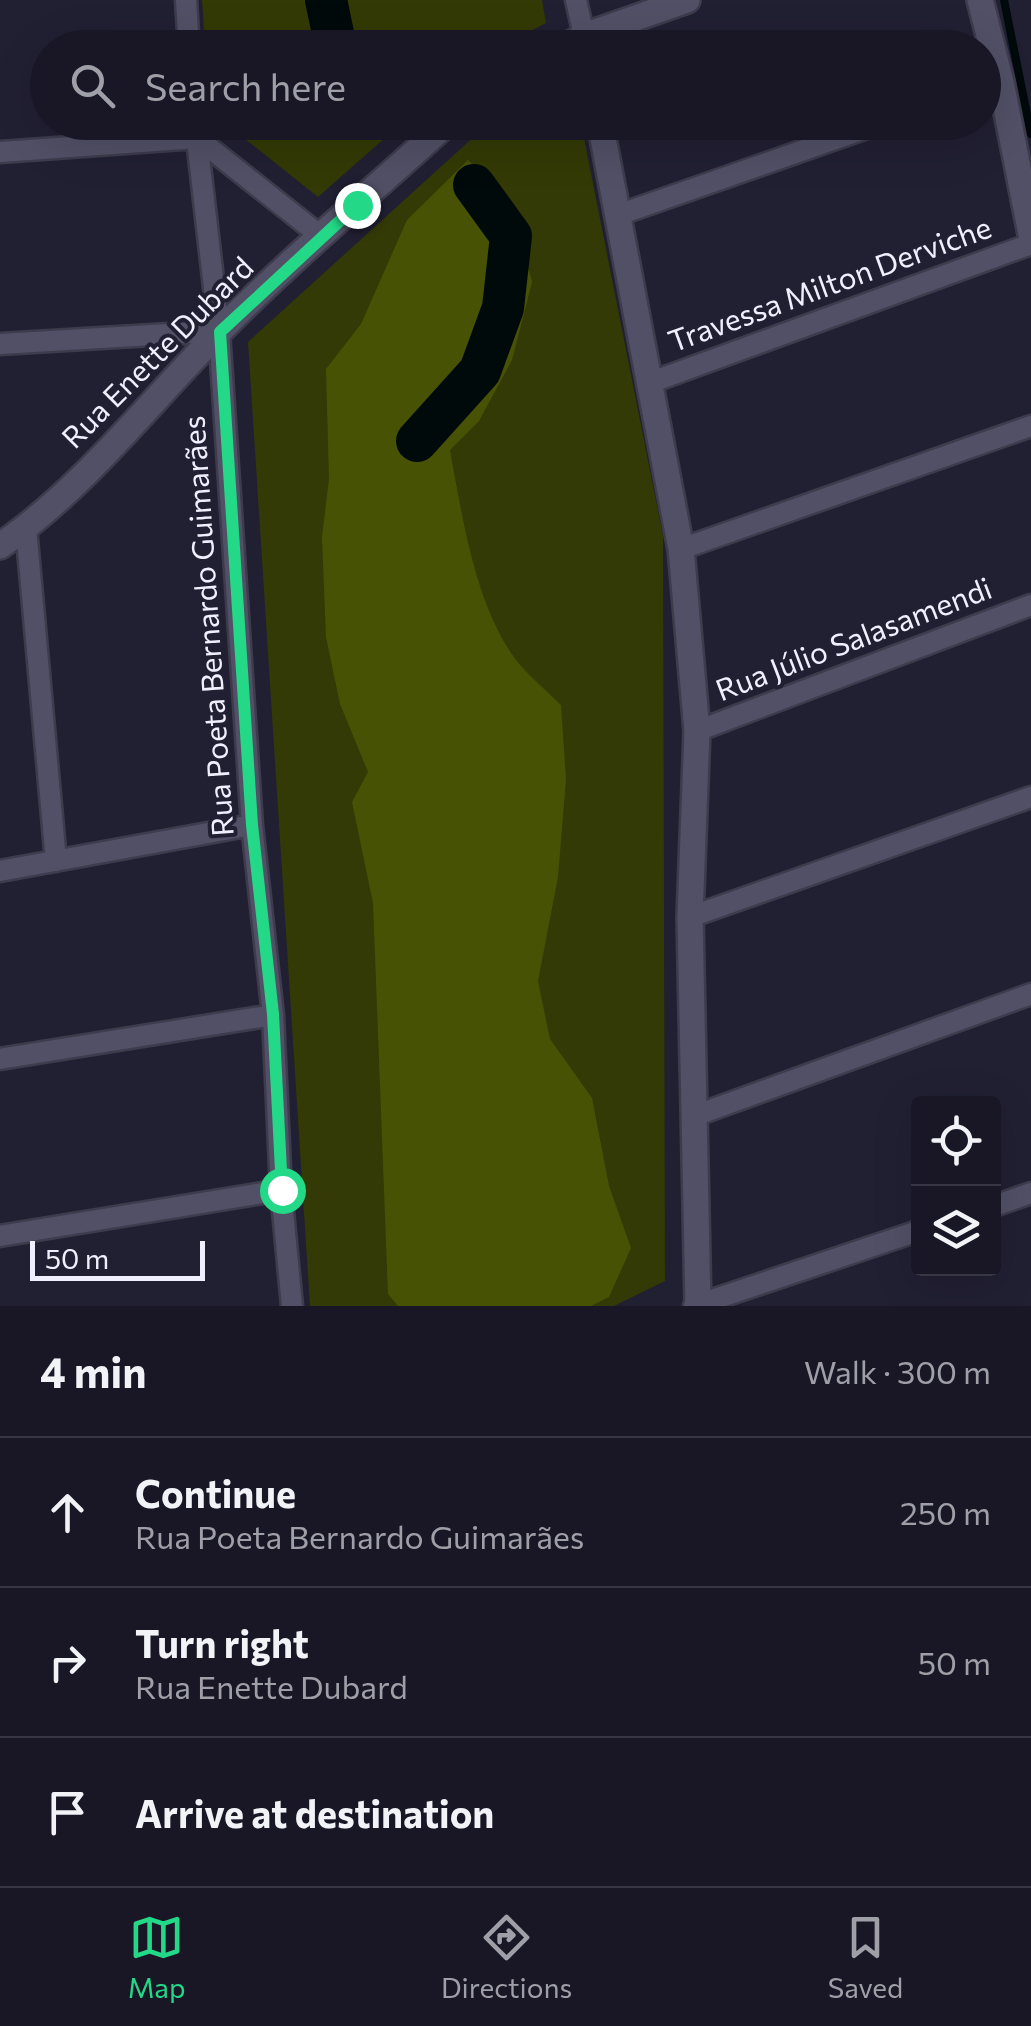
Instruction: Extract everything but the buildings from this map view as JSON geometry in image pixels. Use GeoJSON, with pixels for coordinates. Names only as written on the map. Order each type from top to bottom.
{"type":"FeatureCollection","features":[{"type":"Feature","properties":{"kind":"street"},"geometry":{"type":"LineString","coordinates":[[186,0],[188,30]]}},
{"type":"Feature","properties":{"kind":"street"},"geometry":{"type":"LineString","coordinates":[[576,0],[577,30]]}},
{"type":"Feature","properties":{"kind":"street"},"geometry":{"type":"LineString","coordinates":[[613,30],[687,0]]}},
{"type":"Feature","properties":{"kind":"street"},"geometry":{"type":"LineString","coordinates":[[980,0],[984,30]]}},
{"type":"Feature","properties":{"kind":"street"},"geometry":{"type":"LineString","coordinates":[[1001,119],[1031,234]]}},
{"type":"Feature","properties":{"kind":"street"},"geometry":{"type":"LineString","coordinates":[[0,152],[107,140]]}},
{"type":"Feature","properties":{"kind":"street","name":"Rua Poeta Bernardo Guimarães"},"geometry":{"type":"LineString","coordinates":[[197,140],[220,332],[252,825],[273,1014],[292,1306]]}},
{"type":"Feature","properties":{"kind":"street"},"geometry":{"type":"LineString","coordinates":[[208,140],[322,237]]}},
{"type":"Feature","properties":{"kind":"street","name":"Rua Enette Dubard"},"geometry":{"type":"LineString","coordinates":[[0,546],[26,528],[220,332],[428,140]]}},
{"type":"Feature","properties":{"kind":"street"},"geometry":{"type":"LineString","coordinates":[[603,140],[681,549],[697,731],[690,917],[697,1305],[911,1233]]}},
{"type":"Feature","properties":{"kind":"street"},"geometry":{"type":"LineString","coordinates":[[618,215],[833,140]]}},
{"type":"Feature","properties":{"kind":"street","name":"Travessa Milton Derviche"},"geometry":{"type":"LineString","coordinates":[[650,384],[1031,244]]}},
{"type":"Feature","properties":{"kind":"street"},"geometry":{"type":"LineString","coordinates":[[0,344],[220,332]]}},
{"type":"Feature","properties":{"kind":"street"},"geometry":{"type":"LineString","coordinates":[[681,549],[1031,426]]}},
{"type":"Feature","properties":{"kind":"street"},"geometry":{"type":"LineString","coordinates":[[26,528],[56,861]]}},
{"type":"Feature","properties":{"kind":"street","name":"Rua Júlio Salasamendi"},"geometry":{"type":"LineString","coordinates":[[697,731],[1031,605]]}},
{"type":"Feature","properties":{"kind":"street"},"geometry":{"type":"LineString","coordinates":[[690,917],[1031,797]]}},
{"type":"Feature","properties":{"kind":"street"},"geometry":{"type":"LineString","coordinates":[[0,871],[252,825]]}},
{"type":"Feature","properties":{"kind":"street"},"geometry":{"type":"LineString","coordinates":[[694,1116],[1031,994]]}},
{"type":"Feature","properties":{"kind":"street"},"geometry":{"type":"LineString","coordinates":[[0,1059],[273,1014]]}},
{"type":"Feature","properties":{"kind":"street"},"geometry":{"type":"LineString","coordinates":[[0,1236],[282,1190]]}},
{"type":"Feature","properties":{"kind":"street"},"geometry":{"type":"LineString","coordinates":[[1001,1204],[1031,1193]]}},
{"type":"Feature","properties":{"kind":"green space"},"geometry":{"type":"Polygon","coordinates":[[[202,0],[542,0],[546,23],[533,30],[204,30],[202,0]]]}},
{"type":"Feature","properties":{"kind":"green space"},"geometry":{"type":"Polygon","coordinates":[[[246,140],[383,140],[318,197],[246,140]]]}},
{"type":"Feature","properties":{"kind":"green space"},"geometry":{"type":"Polygon","coordinates":[[[470,140],[584,140],[663,536],[665,1281],[614,1306],[310,1306],[248,342],[470,140]]]}},
{"type":"Feature","properties":{"kind":"green space"},"geometry":{"type":"Polygon","coordinates":[[[468,160],[512,205],[532,282],[512,360],[479,421],[450,450],[472,559],[490,613],[516,660],[561,705],[566,779],[558,877],[538,981],[550,1039],[592,1098],[609,1186],[631,1248],[609,1297],[591,1306],[398,1306],[388,1294],[373,903],[352,802],[368,772],[340,704],[326,637],[322,537],[329,479],[326,369],[361,324],[407,220],[468,160]]]}},
{"type":"Feature","properties":{"kind":"waterway"},"geometry":{"type":"LineString","coordinates":[[326,0],[332,30]]}},
{"type":"Feature","properties":{"kind":"waterway"},"geometry":{"type":"LineString","coordinates":[[1004,0],[1031,134]]}},
{"type":"Feature","properties":{"kind":"waterway"},"geometry":{"type":"LineString","coordinates":[[417,441],[480,371],[503,308],[511,236],[474,185]]}},
{"type":"Feature","properties":{"kind":"route"},"geometry":{"type":"LineString","coordinates":[[282,1190],[273,1014],[252,825],[220,332],[357,205]]}}]}
